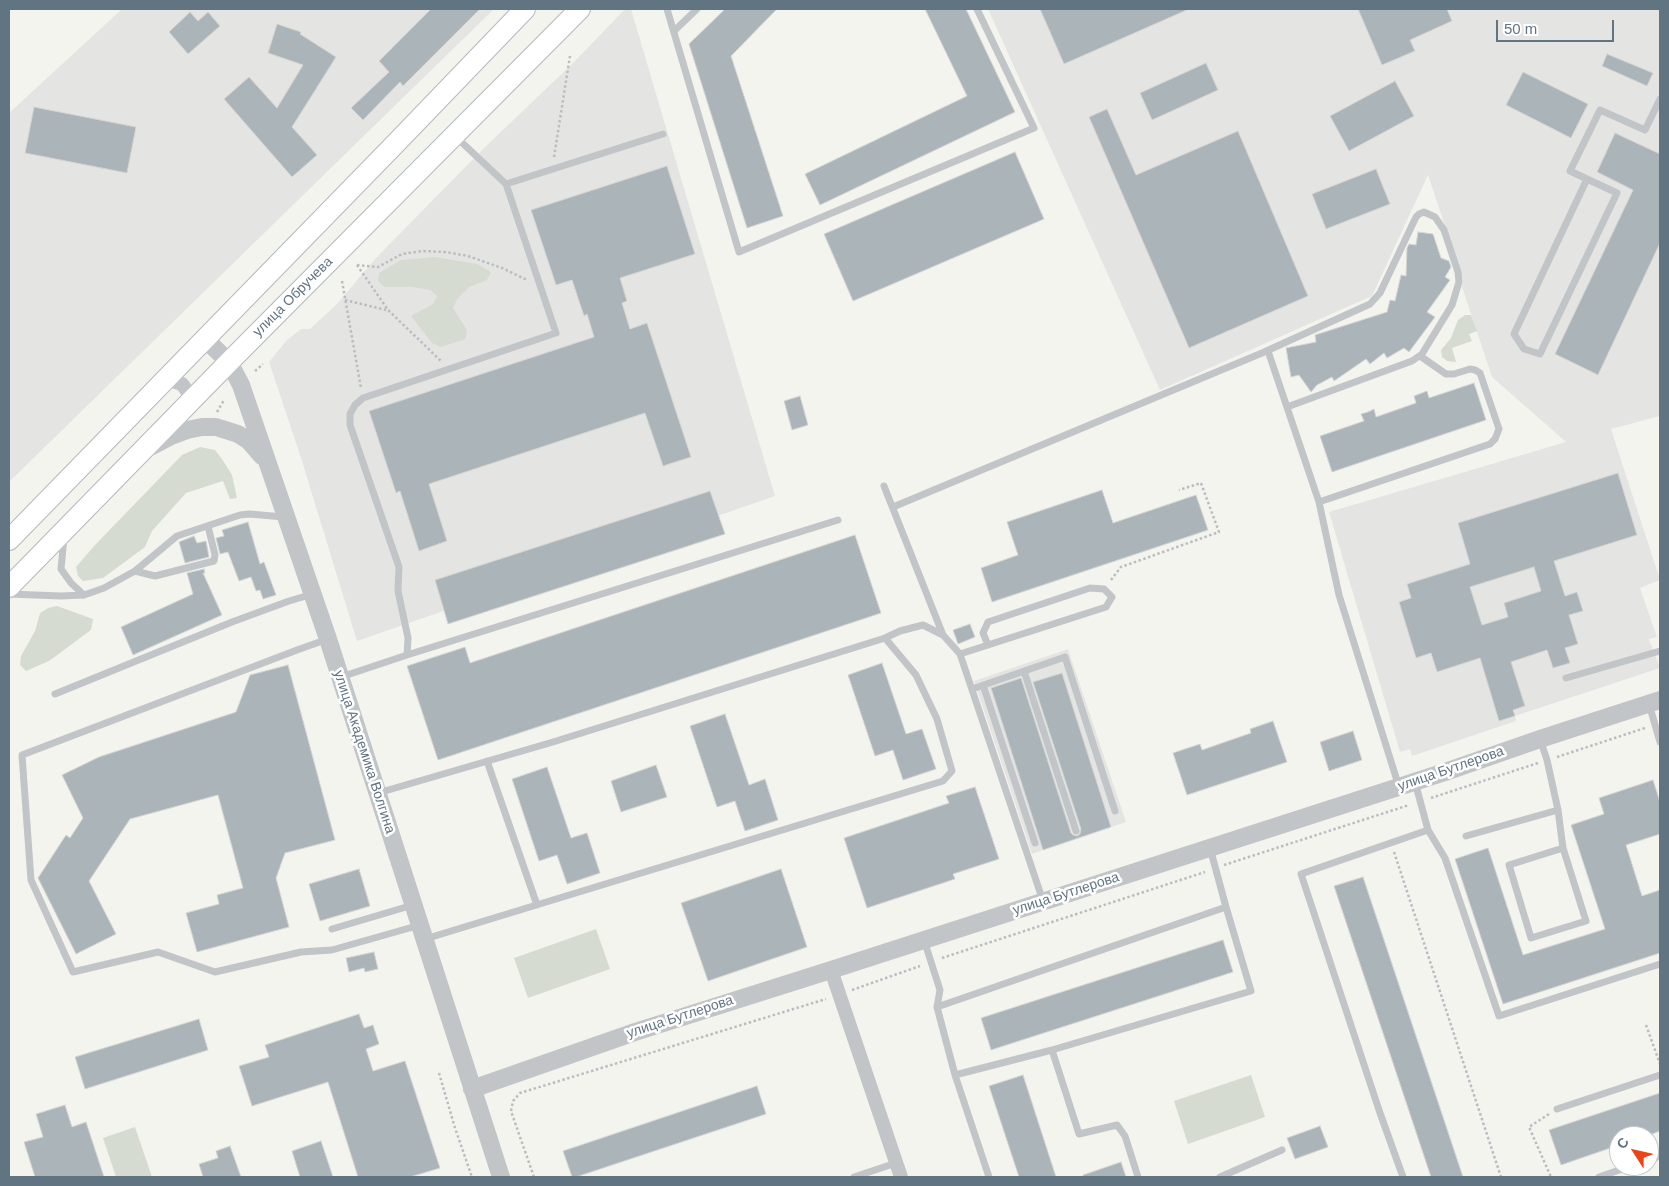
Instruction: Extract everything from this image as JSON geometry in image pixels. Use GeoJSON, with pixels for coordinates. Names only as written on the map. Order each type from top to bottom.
{"type":"FeatureCollection","features":[{"type":"Feature","properties":{"kind":"main road"},"geometry":{"type":"LineString","coordinates":[[9,540],[162,385],[525,9]]}},
{"type":"Feature","properties":{"kind":"main road","name":"улица Обручева"},"geometry":{"type":"LineString","coordinates":[[9,587],[228,362],[454,135],[569,12]]}},
{"type":"Feature","properties":{"kind":"street","name":"улица Академика Волгина"},"geometry":{"type":"LineString","coordinates":[[205,339],[228,362],[241,384],[270,466],[341,677],[500,1177]]}},
{"type":"Feature","properties":{"kind":"street"},"geometry":{"type":"LineString","coordinates":[[162,385],[173,381],[182,384],[188,392],[186,406]]}},
{"type":"Feature","properties":{"kind":"street"},"geometry":{"type":"LineString","coordinates":[[140,452],[187,430],[216,427],[238,434],[249,441],[270,466]]}},
{"type":"Feature","properties":{"kind":"street","name":"улица Бутлерова"},"geometry":{"type":"LineString","coordinates":[[472,1089],[635,1032],[1210,848],[1654,702]]}},
{"type":"Feature","properties":{"kind":"street"},"geometry":{"type":"LineString","coordinates":[[831,970],[901,1177]]}},
{"type":"Feature","properties":{"kind":"lane"},"geometry":{"type":"LineString","coordinates":[[667,9],[739,252],[1034,128],[978,9]]}},
{"type":"Feature","properties":{"kind":"lane"},"geometry":{"type":"LineString","coordinates":[[674,31],[697,9]]}},
{"type":"Feature","properties":{"kind":"lane"},"geometry":{"type":"LineString","coordinates":[[1587,179],[1514,334],[1524,348],[1540,354],[1617,192],[1570,171],[1600,110],[1645,130],[1660,99]]}},
{"type":"Feature","properties":{"kind":"lane"},"geometry":{"type":"LineString","coordinates":[[506,184],[663,134]]}},
{"type":"Feature","properties":{"kind":"lane"},"geometry":{"type":"LineString","coordinates":[[407,655],[408,638],[398,592],[399,567],[350,425],[350,414],[355,405],[363,398],[556,333],[506,184],[454,135]]}},
{"type":"Feature","properties":{"kind":"lane"},"geometry":{"type":"LineString","coordinates":[[893,507],[1268,351],[1374,302],[1418,214],[1424,212],[1435,217],[1442,227],[1459,279],[1452,305],[1420,356],[1412,362],[1287,407]]}},
{"type":"Feature","properties":{"kind":"lane"},"geometry":{"type":"LineString","coordinates":[[1268,351],[1319,502],[1339,595],[1407,784],[1421,801],[1428,830],[1445,858],[1499,1016],[1660,964]]}},
{"type":"Feature","properties":{"kind":"lane"},"geometry":{"type":"LineString","coordinates":[[1319,502],[1490,444],[1495,439],[1499,429],[1480,373],[1470,369],[1454,374],[1446,374],[1420,356]]}},
{"type":"Feature","properties":{"kind":"lane"},"geometry":{"type":"LineString","coordinates":[[884,486],[943,635],[960,654],[1043,901]]}},
{"type":"Feature","properties":{"kind":"lane"},"geometry":{"type":"LineString","coordinates":[[9,594],[84,595],[104,588],[135,570],[177,536],[240,515],[249,514],[288,518]]}},
{"type":"Feature","properties":{"kind":"lane"},"geometry":{"type":"LineString","coordinates":[[341,677],[838,520]]}},
{"type":"Feature","properties":{"kind":"lane"},"geometry":{"type":"LineString","coordinates":[[135,570],[156,576],[214,561],[215,555],[208,526]]}},
{"type":"Feature","properties":{"kind":"lane"},"geometry":{"type":"LineString","coordinates":[[65,530],[61,569],[84,595]]}},
{"type":"Feature","properties":{"kind":"lane"},"geometry":{"type":"LineString","coordinates":[[960,654],[988,645],[1106,607],[1112,597],[1104,589],[1090,588],[988,622],[983,633],[988,645]]}},
{"type":"Feature","properties":{"kind":"lane"},"geometry":{"type":"LineString","coordinates":[[55,694],[232,622],[313,594]]}},
{"type":"Feature","properties":{"kind":"lane"},"geometry":{"type":"LineString","coordinates":[[378,793],[885,638],[900,631],[923,625],[943,635]]}},
{"type":"Feature","properties":{"kind":"lane"},"geometry":{"type":"LineString","coordinates":[[328,639],[22,755],[31,880],[73,972],[158,952],[215,972],[301,952],[332,950],[422,932],[537,905],[943,781],[952,771],[937,719],[916,675],[885,638]]}},
{"type":"Feature","properties":{"kind":"lane"},"geometry":{"type":"LineString","coordinates":[[1566,678],[1660,651]]}},
{"type":"Feature","properties":{"kind":"lane"},"geometry":{"type":"LineString","coordinates":[[972,689],[1065,657],[1115,812]]}},
{"type":"Feature","properties":{"kind":"lane"},"geometry":{"type":"LineString","coordinates":[[1024,671],[1076,831]]}},
{"type":"Feature","properties":{"kind":"lane"},"geometry":{"type":"LineString","coordinates":[[983,685],[1035,843]]}},
{"type":"Feature","properties":{"kind":"lane"},"geometry":{"type":"LineString","coordinates":[[1654,702],[1660,742]]}},
{"type":"Feature","properties":{"kind":"lane"},"geometry":{"type":"LineString","coordinates":[[1540,739],[1547,760],[1558,810],[1563,848],[1586,921],[1531,938],[1509,865],[1563,848]]}},
{"type":"Feature","properties":{"kind":"lane"},"geometry":{"type":"LineString","coordinates":[[487,761],[537,905]]}},
{"type":"Feature","properties":{"kind":"lane"},"geometry":{"type":"LineString","coordinates":[[1466,836],[1558,810]]}},
{"type":"Feature","properties":{"kind":"lane"},"geometry":{"type":"LineString","coordinates":[[1403,1177],[1301,874],[1428,830]]}},
{"type":"Feature","properties":{"kind":"lane"},"geometry":{"type":"LineString","coordinates":[[955,1075],[1052,1050],[1251,991],[1210,848]]}},
{"type":"Feature","properties":{"kind":"lane"},"geometry":{"type":"LineString","coordinates":[[332,929],[414,905]]}},
{"type":"Feature","properties":{"kind":"lane"},"geometry":{"type":"LineString","coordinates":[[937,1007],[1226,907]]}},
{"type":"Feature","properties":{"kind":"lane"},"geometry":{"type":"LineString","coordinates":[[924,940],[940,990],[937,1007],[955,1075],[989,1177]]}},
{"type":"Feature","properties":{"kind":"lane"},"geometry":{"type":"LineString","coordinates":[[1052,1050],[1079,1134],[1116,1125],[1124,1136],[1138,1177]]}},
{"type":"Feature","properties":{"kind":"lane"},"geometry":{"type":"LineString","coordinates":[[1557,1109],[1660,1075]]}},
{"type":"Feature","properties":{"kind":"lane"},"geometry":{"type":"LineString","coordinates":[[1220,1177],[1282,1150]]}},
{"type":"Feature","properties":{"kind":"lane"},"geometry":{"type":"LineString","coordinates":[[854,1177],[896,1163]]}},
{"type":"Feature","properties":{"kind":"path"},"geometry":{"type":"LineString","coordinates":[[552,169],[570,56]]}},
{"type":"Feature","properties":{"kind":"path"},"geometry":{"type":"LineString","coordinates":[[450,369],[388,310],[357,265],[378,267],[402,254],[422,251],[446,252],[468,256],[502,268],[541,287]]}},
{"type":"Feature","properties":{"kind":"path"},"geometry":{"type":"LineString","coordinates":[[342,281],[363,398]]}},
{"type":"Feature","properties":{"kind":"path"},"geometry":{"type":"LineString","coordinates":[[345,300],[388,310]]}},
{"type":"Feature","properties":{"kind":"path"},"geometry":{"type":"LineString","coordinates":[[256,371],[263,364]]}},
{"type":"Feature","properties":{"kind":"path"},"geometry":{"type":"LineString","coordinates":[[213,406],[217,411]]}},
{"type":"Feature","properties":{"kind":"path"},"geometry":{"type":"LineString","coordinates":[[1104,589],[1121,567],[1219,532],[1201,483],[1179,490]]}},
{"type":"Feature","properties":{"kind":"path"},"geometry":{"type":"LineString","coordinates":[[534,1177],[511,1111],[513,1101],[520,1093],[839,994],[930,962],[1547,760],[1657,729]]}},
{"type":"Feature","properties":{"kind":"path"},"geometry":{"type":"LineString","coordinates":[[1391,844],[1501,1177]]}},
{"type":"Feature","properties":{"kind":"path"},"geometry":{"type":"LineString","coordinates":[[1646,1026],[1660,1064]]}},
{"type":"Feature","properties":{"kind":"path"},"geometry":{"type":"LineString","coordinates":[[439,1073],[472,1177]]}},
{"type":"Feature","properties":{"kind":"path"},"geometry":{"type":"LineString","coordinates":[[1550,1177],[1529,1127],[1557,1109]]}},
{"type":"Feature","properties":{"kind":"shaded area"},"geometry":{"type":"Polygon","coordinates":[[[122,9],[494,9],[9,482],[9,113],[122,9]]]}},
{"type":"Feature","properties":{"kind":"shaded area"},"geometry":{"type":"Polygon","coordinates":[[[625,9],[631,9],[775,496],[357,641],[301,458],[269,362],[287,340],[301,329],[310,329],[337,304],[375,259],[625,9]]]}},
{"type":"Feature","properties":{"kind":"shaded area"},"geometry":{"type":"Polygon","coordinates":[[[988,9],[1660,9],[1660,416],[1611,429],[1660,580],[1640,588],[1657,637],[1649,639],[1660,668],[1515,716],[1516,721],[1412,756],[1410,749],[1400,752],[1329,512],[1566,442],[1492,377],[1462,287],[1463,280],[1428,175],[1372,296],[1160,390],[988,9]]]}},
{"type":"Feature","properties":{"kind":"shaded area"},"geometry":{"type":"Polygon","coordinates":[[[435,257],[477,264],[491,272],[487,280],[469,287],[457,299],[453,308],[467,330],[465,339],[441,347],[432,343],[411,316],[433,304],[437,296],[430,290],[412,287],[385,287],[378,281],[379,273],[401,260],[435,257]]]}},
{"type":"Feature","properties":{"kind":"shaded area"},"geometry":{"type":"Polygon","coordinates":[[[1465,315],[1471,315],[1477,331],[1469,334],[1472,341],[1452,348],[1456,362],[1447,361],[1442,357],[1441,350],[1451,338],[1458,320],[1465,315]]]}},
{"type":"Feature","properties":{"kind":"shaded area"},"geometry":{"type":"Polygon","coordinates":[[[200,447],[215,450],[222,459],[232,475],[237,498],[230,499],[223,481],[186,493],[152,531],[145,547],[103,578],[83,581],[78,576],[76,567],[95,545],[182,455],[200,447]]]}},
{"type":"Feature","properties":{"kind":"shaded area"},"geometry":{"type":"Polygon","coordinates":[[[57,606],[93,619],[91,630],[49,661],[26,671],[20,665],[21,656],[35,631],[40,613],[48,608],[57,606]]]}},
{"type":"Feature","properties":{"kind":"shaded area"},"geometry":{"type":"Polygon","coordinates":[[[1068,649],[1126,822],[1032,854],[974,681],[1068,649]]]}},
{"type":"Feature","properties":{"kind":"shaded area"},"geometry":{"type":"Polygon","coordinates":[[[596,929],[610,969],[528,998],[514,958],[596,929]]]}},
{"type":"Feature","properties":{"kind":"shaded area"},"geometry":{"type":"Polygon","coordinates":[[[1251,1075],[1265,1117],[1188,1144],[1174,1101],[1251,1075]]]}},
{"type":"Feature","properties":{"kind":"shaded area"},"geometry":{"type":"Polygon","coordinates":[[[135,1127],[152,1177],[116,1177],[103,1138],[135,1127]]]}},
{"type":"Feature","properties":{"kind":"building"},"geometry":{"type":"Polygon","coordinates":[[[431,9],[480,9],[403,86],[400,82],[363,120],[351,108],[389,72],[379,61],[431,9]]]}},
{"type":"Feature","properties":{"kind":"building"},"geometry":{"type":"Polygon","coordinates":[[[725,9],[777,9],[731,56],[783,216],[747,228],[689,44],[725,9]]]}},
{"type":"Feature","properties":{"kind":"building"},"geometry":{"type":"Polygon","coordinates":[[[925,9],[966,9],[1015,112],[820,205],[805,174],[967,96],[925,9]]]}},
{"type":"Feature","properties":{"kind":"building"},"geometry":{"type":"Polygon","coordinates":[[[1040,9],[1189,9],[1064,64],[1040,9]]]}},
{"type":"Feature","properties":{"kind":"building"},"geometry":{"type":"Polygon","coordinates":[[[1358,9],[1447,9],[1452,21],[1410,40],[1415,51],[1382,65],[1358,9]]]}},
{"type":"Feature","properties":{"kind":"building"},"geometry":{"type":"Polygon","coordinates":[[[190,12],[198,21],[208,12],[220,26],[188,54],[169,32],[190,12]]]}},
{"type":"Feature","properties":{"kind":"building"},"geometry":{"type":"Polygon","coordinates":[[[277,24],[301,32],[300,34],[336,57],[292,127],[317,155],[292,177],[224,99],[249,77],[277,108],[303,65],[268,53],[277,24]]]}},
{"type":"Feature","properties":{"kind":"building"},"geometry":{"type":"Polygon","coordinates":[[[1607,54],[1653,73],[1647,86],[1602,66],[1607,54]]]}},
{"type":"Feature","properties":{"kind":"building"},"geometry":{"type":"Polygon","coordinates":[[[1206,63],[1218,90],[1152,120],[1140,93],[1206,63]]]}},
{"type":"Feature","properties":{"kind":"building"},"geometry":{"type":"Polygon","coordinates":[[[1523,72],[1588,104],[1571,138],[1506,105],[1523,72]]]}},
{"type":"Feature","properties":{"kind":"building"},"geometry":{"type":"Polygon","coordinates":[[[1395,81],[1414,116],[1349,151],[1330,116],[1395,81]]]}},
{"type":"Feature","properties":{"kind":"building"},"geometry":{"type":"Polygon","coordinates":[[[34,107],[136,127],[127,173],[25,153],[34,107]]]}},
{"type":"Feature","properties":{"kind":"building"},"geometry":{"type":"Polygon","coordinates":[[[1107,109],[1136,175],[1238,131],[1308,296],[1189,348],[1089,117],[1107,109]]]}},
{"type":"Feature","properties":{"kind":"building"},"geometry":{"type":"Polygon","coordinates":[[[1615,133],[1660,154],[1660,243],[1598,375],[1555,354],[1633,190],[1597,172],[1615,133]]]}},
{"type":"Feature","properties":{"kind":"building"},"geometry":{"type":"Polygon","coordinates":[[[1015,152],[1044,219],[853,301],[824,234],[1015,152]]]}},
{"type":"Feature","properties":{"kind":"building"},"geometry":{"type":"Polygon","coordinates":[[[667,166],[695,254],[620,278],[627,301],[622,303],[630,329],[647,323],[691,457],[663,466],[645,413],[429,484],[447,541],[419,551],[400,491],[396,493],[369,411],[594,337],[587,314],[584,316],[572,280],[556,285],[531,210],[667,166]]]}},
{"type":"Feature","properties":{"kind":"building"},"geometry":{"type":"Polygon","coordinates":[[[1376,169],[1390,204],[1326,229],[1312,194],[1376,169]]]}},
{"type":"Feature","properties":{"kind":"building"},"geometry":{"type":"Polygon","coordinates":[[[1418,232],[1433,234],[1441,258],[1449,261],[1451,267],[1445,277],[1450,280],[1427,312],[1435,317],[1409,352],[1404,348],[1387,358],[1384,353],[1370,364],[1366,359],[1334,381],[1332,377],[1317,385],[1311,392],[1299,375],[1291,377],[1286,348],[1316,342],[1315,335],[1387,312],[1390,300],[1395,301],[1401,275],[1406,276],[1407,248],[1409,244],[1416,245],[1418,232]]]}},
{"type":"Feature","properties":{"kind":"building"},"geometry":{"type":"Polygon","coordinates":[[[1474,383],[1486,420],[1332,472],[1320,436],[1364,421],[1361,414],[1374,409],[1376,417],[1416,403],[1414,396],[1427,391],[1429,398],[1474,383]]]}},
{"type":"Feature","properties":{"kind":"building"},"geometry":{"type":"Polygon","coordinates":[[[800,396],[808,425],[792,430],[784,401],[800,396]]]}},
{"type":"Feature","properties":{"kind":"building"},"geometry":{"type":"Polygon","coordinates":[[[1618,473],[1637,535],[1554,561],[1565,596],[1577,592],[1583,611],[1569,615],[1578,644],[1565,648],[1570,663],[1553,668],[1547,650],[1511,662],[1525,706],[1513,710],[1515,716],[1499,721],[1480,658],[1437,672],[1431,653],[1416,658],[1399,602],[1411,598],[1407,584],[1470,564],[1458,523],[1618,473]],[[1534,567],[1470,587],[1482,625],[1508,617],[1504,603],[1541,591],[1534,567]]]}},
{"type":"Feature","properties":{"kind":"building"},"geometry":{"type":"Polygon","coordinates":[[[1102,490],[1113,523],[1196,495],[1208,530],[992,602],[981,568],[1018,555],[1007,522],[1102,490]]]}},
{"type":"Feature","properties":{"kind":"building"},"geometry":{"type":"Polygon","coordinates":[[[710,491],[725,534],[448,624],[435,580],[710,491]]]}},
{"type":"Feature","properties":{"kind":"building"},"geometry":{"type":"Polygon","coordinates":[[[248,522],[260,564],[264,562],[276,595],[263,599],[260,590],[256,591],[251,577],[239,581],[228,552],[220,554],[216,538],[224,536],[222,530],[248,522]]]}},
{"type":"Feature","properties":{"kind":"building"},"geometry":{"type":"Polygon","coordinates":[[[855,535],[881,613],[438,760],[407,666],[465,647],[470,663],[855,535]]]}},
{"type":"Feature","properties":{"kind":"building"},"geometry":{"type":"Polygon","coordinates":[[[194,536],[197,543],[206,541],[209,557],[185,563],[179,542],[194,536]]]}},
{"type":"Feature","properties":{"kind":"building"},"geometry":{"type":"Polygon","coordinates":[[[204,569],[205,573],[203,573],[222,615],[133,655],[121,627],[193,594],[187,573],[204,569]]]}},
{"type":"Feature","properties":{"kind":"building"},"geometry":{"type":"Polygon","coordinates":[[[970,624],[975,637],[958,644],[953,630],[970,624]]]}},
{"type":"Feature","properties":{"kind":"building"},"geometry":{"type":"Polygon","coordinates":[[[882,663],[906,734],[922,729],[936,769],[903,780],[893,750],[875,756],[848,675],[882,663]]]}},
{"type":"Feature","properties":{"kind":"building"},"geometry":{"type":"Polygon","coordinates":[[[288,665],[335,840],[285,853],[276,878],[289,927],[197,952],[186,913],[219,904],[217,895],[243,888],[218,795],[130,819],[89,881],[116,934],[76,954],[38,878],[66,835],[70,838],[83,818],[62,775],[99,757],[236,712],[250,675],[288,665]]]}},
{"type":"Feature","properties":{"kind":"building"},"geometry":{"type":"Polygon","coordinates":[[[1062,673],[1111,827],[1043,850],[991,688],[1021,678],[1071,833],[1077,836],[1080,834],[1081,829],[1033,682],[1062,673]]]}},
{"type":"Feature","properties":{"kind":"building"},"geometry":{"type":"Polygon","coordinates":[[[725,714],[749,785],[765,779],[778,820],[745,831],[735,801],[717,807],[690,726],[725,714]]]}},
{"type":"Feature","properties":{"kind":"building"},"geometry":{"type":"Polygon","coordinates":[[[1273,721],[1287,762],[1187,795],[1173,753],[1200,744],[1202,750],[1251,733],[1250,729],[1273,721]]]}},
{"type":"Feature","properties":{"kind":"building"},"geometry":{"type":"Polygon","coordinates":[[[1353,731],[1362,760],[1329,771],[1320,742],[1353,731]]]}},
{"type":"Feature","properties":{"kind":"building"},"geometry":{"type":"Polygon","coordinates":[[[656,765],[667,797],[621,812],[611,781],[656,765]]]}},
{"type":"Feature","properties":{"kind":"building"},"geometry":{"type":"Polygon","coordinates":[[[547,767],[571,838],[587,833],[600,873],[567,884],[557,855],[539,861],[512,779],[547,767]]]}},
{"type":"Feature","properties":{"kind":"building"},"geometry":{"type":"Polygon","coordinates":[[[1653,780],[1660,802],[1660,834],[1626,845],[1642,896],[1660,890],[1660,953],[1503,1004],[1455,859],[1488,848],[1523,955],[1605,929],[1571,825],[1604,814],[1599,798],[1653,780]]]}},
{"type":"Feature","properties":{"kind":"building"},"geometry":{"type":"Polygon","coordinates":[[[975,787],[999,859],[953,874],[955,879],[867,908],[844,838],[949,803],[946,796],[975,787]]]}},
{"type":"Feature","properties":{"kind":"building"},"geometry":{"type":"Polygon","coordinates":[[[359,869],[370,906],[320,921],[309,884],[359,869]]]}},
{"type":"Feature","properties":{"kind":"building"},"geometry":{"type":"Polygon","coordinates":[[[781,869],[807,947],[708,981],[681,903],[781,869]]]}},
{"type":"Feature","properties":{"kind":"building"},"geometry":{"type":"Polygon","coordinates":[[[1363,877],[1463,1177],[1431,1177],[1334,886],[1363,877]]]}},
{"type":"Feature","properties":{"kind":"building"},"geometry":{"type":"Polygon","coordinates":[[[1223,940],[1233,972],[991,1050],[981,1018],[1223,940]]]}},
{"type":"Feature","properties":{"kind":"building"},"geometry":{"type":"Polygon","coordinates":[[[374,952],[378,969],[365,972],[364,968],[349,972],[346,958],[374,952]]]}},
{"type":"Feature","properties":{"kind":"building"},"geometry":{"type":"Polygon","coordinates":[[[359,1014],[364,1028],[373,1025],[379,1044],[366,1049],[373,1071],[405,1061],[440,1168],[410,1177],[358,1177],[328,1082],[252,1106],[239,1066],[269,1057],[265,1045],[359,1014]]]}},
{"type":"Feature","properties":{"kind":"building"},"geometry":{"type":"Polygon","coordinates":[[[199,1019],[208,1050],[85,1089],[75,1057],[199,1019]]]}},
{"type":"Feature","properties":{"kind":"building"},"geometry":{"type":"Polygon","coordinates":[[[1023,1075],[1056,1177],[1019,1177],[989,1086],[1023,1075]]]}},
{"type":"Feature","properties":{"kind":"building"},"geometry":{"type":"Polygon","coordinates":[[[757,1086],[766,1114],[572,1177],[563,1151],[757,1086]]]}},
{"type":"Feature","properties":{"kind":"building"},"geometry":{"type":"Polygon","coordinates":[[[1660,1093],[1660,1131],[1659,1126],[1609,1126],[1609,1148],[1561,1165],[1549,1130],[1660,1093]]]}},
{"type":"Feature","properties":{"kind":"building"},"geometry":{"type":"Polygon","coordinates":[[[65,1105],[72,1127],[86,1122],[104,1177],[35,1177],[24,1142],[43,1137],[36,1114],[65,1105]]]}},
{"type":"Feature","properties":{"kind":"building"},"geometry":{"type":"Polygon","coordinates":[[[1320,1126],[1328,1147],[1295,1159],[1287,1138],[1320,1126]]]}},
{"type":"Feature","properties":{"kind":"building"},"geometry":{"type":"Polygon","coordinates":[[[321,1141],[333,1177],[300,1177],[292,1151],[321,1141]]]}},
{"type":"Feature","properties":{"kind":"building"},"geometry":{"type":"Polygon","coordinates":[[[230,1146],[241,1177],[203,1177],[199,1164],[218,1158],[216,1151],[230,1146]]]}},
{"type":"Feature","properties":{"kind":"building"},"geometry":{"type":"Polygon","coordinates":[[[1121,1162],[1126,1177],[1083,1177],[1083,1175],[1121,1162]]]}}]}
